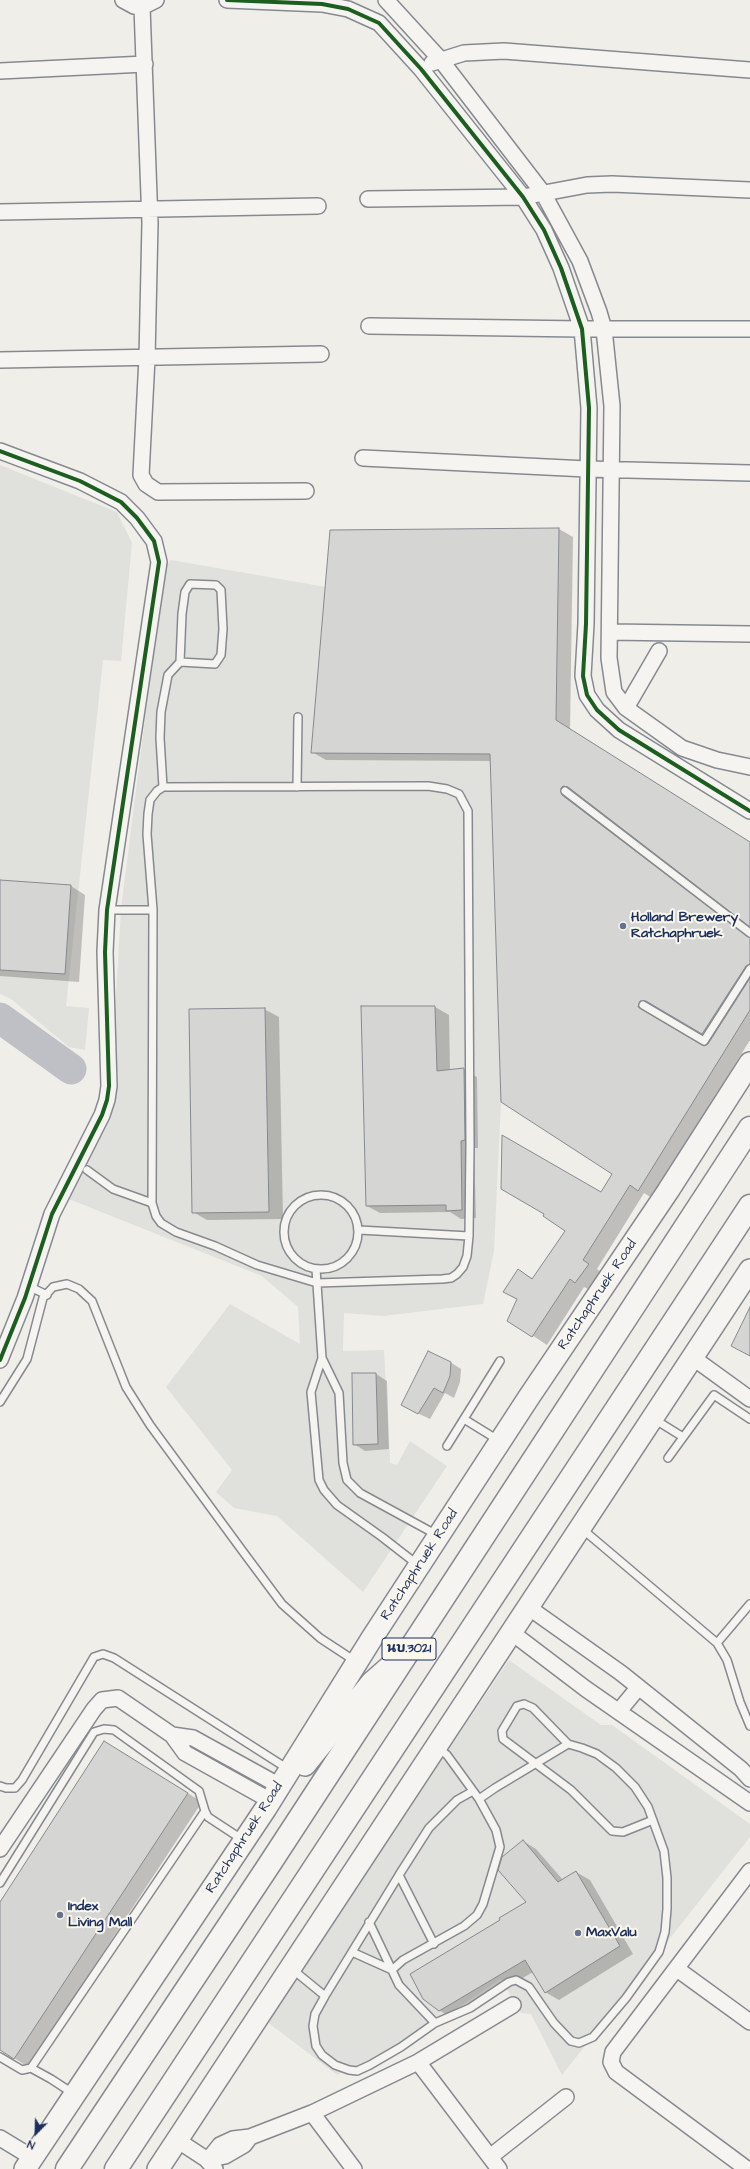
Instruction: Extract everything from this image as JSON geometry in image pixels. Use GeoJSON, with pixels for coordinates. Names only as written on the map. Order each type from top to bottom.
{"type":"FeatureCollection","features":[{"type":"Feature","properties":{"kind":"main road","name":"Ratchaphruek Road"},"geometry":{"type":"LineString","coordinates":[[29,2163],[245,1841],[357,1662],[500,1442],[668,1191],[750,1063]]}},
{"type":"Feature","properties":{"kind":"main road","name":"นบ.3021"},"geometry":{"type":"LineString","coordinates":[[67,2169],[269,1865],[750,1128]]}},
{"type":"Feature","properties":{"kind":"main road","name":"นบ.3021"},"geometry":{"type":"LineString","coordinates":[[116,2169],[750,1206]]}},
{"type":"Feature","properties":{"kind":"main road"},"geometry":{"type":"LineString","coordinates":[[158,2169],[436,1747],[517,1636],[528,1607],[750,1270]]}},
{"type":"Feature","properties":{"kind":"main road"},"geometry":{"type":"LineString","coordinates":[[277,1791],[292,1781],[371,1683],[409,1649]]}},
{"type":"Feature","properties":{"kind":"street"},"geometry":{"type":"LineString","coordinates":[[123,0],[134,6],[142,7],[156,0]]}},
{"type":"Feature","properties":{"kind":"street"},"geometry":{"type":"LineString","coordinates":[[227,0],[322,4],[363,14],[379,23],[421,69],[523,197],[544,230],[561,268],[582,330],[589,408],[589,509],[584,682],[587,695],[597,710],[619,730],[750,811]]}},
{"type":"Feature","properties":{"kind":"street"},"geometry":{"type":"LineString","coordinates":[[386,0],[440,60],[544,193],[580,261],[604,329],[612,406],[609,658],[614,692],[626,708],[682,748],[717,760],[750,767]]}},
{"type":"Feature","properties":{"kind":"street"},"geometry":{"type":"LineString","coordinates":[[142,7],[149,210],[147,358],[141,475],[146,484],[158,492],[306,491]]}},
{"type":"Feature","properties":{"kind":"street"},"geometry":{"type":"LineString","coordinates":[[421,69],[440,60],[464,53],[504,51],[750,70]]}},
{"type":"Feature","properties":{"kind":"street"},"geometry":{"type":"LineString","coordinates":[[0,71],[145,64]]}},
{"type":"Feature","properties":{"kind":"street"},"geometry":{"type":"LineString","coordinates":[[368,199],[523,197],[587,185],[612,184],[750,190]]}},
{"type":"Feature","properties":{"kind":"street"},"geometry":{"type":"LineString","coordinates":[[0,212],[318,206]]}},
{"type":"Feature","properties":{"kind":"street"},"geometry":{"type":"LineString","coordinates":[[369,326],[582,330],[750,329]]}},
{"type":"Feature","properties":{"kind":"street"},"geometry":{"type":"LineString","coordinates":[[0,360],[321,354]]}},
{"type":"Feature","properties":{"kind":"street"},"geometry":{"type":"LineString","coordinates":[[0,451],[80,481],[121,502],[137,518],[154,540],[159,562],[107,910],[105,959],[109,1086],[108,1100],[102,1115],[52,1214],[28,1286],[0,1360]]}},
{"type":"Feature","properties":{"kind":"street"},"geometry":{"type":"LineString","coordinates":[[363,458],[612,470],[750,473]]}},
{"type":"Feature","properties":{"kind":"street"},"geometry":{"type":"LineString","coordinates":[[585,639],[610,636],[750,634]]}},
{"type":"Feature","properties":{"kind":"street"},"geometry":{"type":"LineString","coordinates":[[626,708],[659,651]]}},
{"type":"Feature","properties":{"kind":"street"},"geometry":{"type":"LineString","coordinates":[[692,1357],[750,1399]]}},
{"type":"Feature","properties":{"kind":"street"},"geometry":{"type":"LineString","coordinates":[[528,1607],[621,1673],[741,1769],[750,1779]]}},
{"type":"Feature","properties":{"kind":"street"},"geometry":{"type":"LineString","coordinates":[[517,1636],[586,1689],[619,1710],[750,1803]]}},
{"type":"Feature","properties":{"kind":"street"},"geometry":{"type":"LineString","coordinates":[[619,1710],[638,1688]]}},
{"type":"Feature","properties":{"kind":"street"},"geometry":{"type":"LineString","coordinates":[[0,1849],[94,1709],[102,1700],[118,1698],[172,1735],[185,1753],[277,1791]]}},
{"type":"Feature","properties":{"kind":"street"},"geometry":{"type":"LineString","coordinates":[[747,2169],[616,2072],[612,2067],[611,2062],[613,2052],[750,1871]]}},
{"type":"Feature","properties":{"kind":"street"},"geometry":{"type":"LineString","coordinates":[[677,1969],[750,2022]]}},
{"type":"Feature","properties":{"kind":"street"},"geometry":{"type":"LineString","coordinates":[[177,2140],[211,2161],[220,2145],[233,2139],[250,2137],[312,2113],[418,2062],[513,2004]]}},
{"type":"Feature","properties":{"kind":"street"},"geometry":{"type":"LineString","coordinates":[[418,2062],[494,2163],[566,2097]]}},
{"type":"Feature","properties":{"kind":"street"},"geometry":{"type":"LineString","coordinates":[[312,2113],[354,2169]]}},
{"type":"Feature","properties":{"kind":"street"},"geometry":{"type":"LineString","coordinates":[[0,2138],[29,2163]]}},
{"type":"Feature","properties":{"kind":"lane"},"geometry":{"type":"LineString","coordinates":[[163,787],[160,738],[161,712],[168,676],[180,662],[185,592],[190,584],[216,585],[221,590],[223,629],[221,655],[215,664],[180,662]]}},
{"type":"Feature","properties":{"kind":"lane"},"geometry":{"type":"LineString","coordinates":[[296,787],[298,717]]}},
{"type":"Feature","properties":{"kind":"lane"},"geometry":{"type":"LineString","coordinates":[[428,786],[447,789],[459,794],[464,801],[468,811],[470,1146],[469,1236],[463,1267],[451,1278],[317,1283],[257,1265],[215,1246],[176,1232],[161,1224],[156,1216],[152,1203],[153,910],[147,834],[150,800],[157,791],[163,787],[428,786]]}},
{"type":"Feature","properties":{"kind":"lane"},"geometry":{"type":"LineString","coordinates":[[565,791],[750,933]]}},
{"type":"Feature","properties":{"kind":"lane"},"geometry":{"type":"LineString","coordinates":[[107,910],[153,910]]}},
{"type":"Feature","properties":{"kind":"lane"},"geometry":{"type":"LineString","coordinates":[[644,1005],[704,1040],[750,969]]}},
{"type":"Feature","properties":{"kind":"lane"},"geometry":{"type":"LineString","coordinates":[[87,1170],[113,1190],[152,1203]]}},
{"type":"Feature","properties":{"kind":"lane"},"geometry":{"type":"LineString","coordinates":[[314,1194],[335,1196],[352,1209],[359,1230],[357,1243],[351,1255],[346,1259],[329,1269],[316,1269],[296,1260],[284,1243],[284,1221],[295,1203],[314,1194]]}},
{"type":"Feature","properties":{"kind":"lane"},"geometry":{"type":"LineString","coordinates":[[359,1230],[469,1236]]}},
{"type":"Feature","properties":{"kind":"lane"},"geometry":{"type":"LineString","coordinates":[[316,1269],[322,1358],[311,1392],[319,1480],[324,1490],[337,1505],[382,1536],[419,1567]]}},
{"type":"Feature","properties":{"kind":"lane"},"geometry":{"type":"LineString","coordinates":[[0,1402],[28,1359],[43,1298],[53,1287],[67,1284],[79,1289],[92,1300],[126,1387],[150,1425],[282,1604],[320,1638],[357,1662]]}},
{"type":"Feature","properties":{"kind":"lane"},"geometry":{"type":"LineString","coordinates":[[28,1286],[47,1295]]}},
{"type":"Feature","properties":{"kind":"lane"},"geometry":{"type":"LineString","coordinates":[[322,1358],[339,1393],[343,1463],[347,1480],[360,1493],[439,1536]]}},
{"type":"Feature","properties":{"kind":"lane"},"geometry":{"type":"LineString","coordinates":[[447,1446],[500,1361]]}},
{"type":"Feature","properties":{"kind":"lane"},"geometry":{"type":"LineString","coordinates":[[668,1458],[714,1394],[750,1419]]}},
{"type":"Feature","properties":{"kind":"lane"},"geometry":{"type":"LineString","coordinates":[[652,1418],[683,1437]]}},
{"type":"Feature","properties":{"kind":"lane"},"geometry":{"type":"LineString","coordinates":[[464,1419],[500,1442]]}},
{"type":"Feature","properties":{"kind":"lane"},"geometry":{"type":"LineString","coordinates":[[581,1527],[717,1643],[727,1660],[740,1702],[750,1726]]}},
{"type":"Feature","properties":{"kind":"lane"},"geometry":{"type":"LineString","coordinates":[[717,1643],[750,1604]]}},
{"type":"Feature","properties":{"kind":"lane"},"geometry":{"type":"LineString","coordinates":[[0,1786],[15,1788],[22,1780],[94,1657],[103,1654],[114,1658],[277,1791]]}},
{"type":"Feature","properties":{"kind":"lane"},"geometry":{"type":"LineString","coordinates":[[473,1791],[457,1800],[429,1828],[324,1996],[315,2014],[313,2026],[316,2046],[322,2055],[335,2065],[357,2071],[370,2065],[401,2047],[435,2023],[470,2008],[509,1982],[516,1980],[529,1987],[554,2023],[571,2041],[579,2043],[593,2037],[626,1998],[659,1952],[663,1939],[667,1909],[667,1878],[664,1851],[653,1820],[648,1806],[635,1787],[616,1768],[597,1754],[568,1744],[534,1708],[524,1704],[517,1706],[502,1732],[504,1739],[571,1790],[612,1831],[623,1832],[653,1820]]}},
{"type":"Feature","properties":{"kind":"lane"},"geometry":{"type":"LineString","coordinates":[[0,1883],[94,1732],[104,1729],[114,1730],[199,1791],[205,1811],[212,1821],[245,1841]]}},
{"type":"Feature","properties":{"kind":"lane"},"geometry":{"type":"LineString","coordinates":[[479,1799],[568,1744]]}},
{"type":"Feature","properties":{"kind":"lane"},"geometry":{"type":"LineString","coordinates":[[392,1970],[403,1960],[464,1926],[477,1915],[483,1904],[500,1847],[499,1838],[479,1799],[447,1755],[436,1747]]}},
{"type":"Feature","properties":{"kind":"lane"},"geometry":{"type":"LineString","coordinates":[[31,2068],[205,1811]]}},
{"type":"Feature","properties":{"kind":"lane"},"geometry":{"type":"LineString","coordinates":[[399,1875],[434,1944]]}},
{"type":"Feature","properties":{"kind":"lane"},"geometry":{"type":"LineString","coordinates":[[369,1922],[392,1970],[407,1995],[435,2023]]}},
{"type":"Feature","properties":{"kind":"lane"},"geometry":{"type":"LineString","coordinates":[[352,1952],[392,1970]]}},
{"type":"Feature","properties":{"kind":"lane"},"geometry":{"type":"LineString","coordinates":[[291,1968],[324,1996]]}},
{"type":"Feature","properties":{"kind":"lane"},"geometry":{"type":"LineString","coordinates":[[0,2057],[22,2070],[31,2068],[51,2078],[74,2094]]}},
{"type":"Feature","properties":{"kind":"shaded area"},"geometry":{"type":"Polygon","coordinates":[[[0,465],[117,512],[132,543],[121,661],[103,660],[66,1006],[89,1008],[85,1050],[69,1047],[11,999],[0,994],[0,465]]]}},
{"type":"Feature","properties":{"kind":"shaded area"},"geometry":{"type":"Polygon","coordinates":[[[171,560],[326,587],[490,754],[501,1102],[494,1251],[483,1304],[383,1316],[344,1313],[343,1351],[384,1350],[390,1463],[397,1465],[410,1441],[447,1466],[363,1592],[277,1516],[234,1508],[216,1492],[232,1470],[166,1387],[230,1304],[300,1344],[298,1307],[262,1276],[61,1196],[110,1099],[121,909],[164,568],[171,560]]]}},
{"type":"Feature","properties":{"kind":"shaded area"},"geometry":{"type":"Polygon","coordinates":[[[509,1660],[601,1725],[612,1725],[750,1824],[750,1837],[562,2075],[531,2014],[521,2013],[501,1979],[408,2041],[337,2075],[266,2021],[509,1660]]]}},
{"type":"Feature","properties":{"kind":"building","name":"Holland Brewery Ratchaphruek"},"geometry":{"type":"Polygon","coordinates":[[[559,528],[556,720],[750,842],[750,927],[568,787],[563,786],[561,788],[562,795],[750,938],[750,964],[746,966],[702,1034],[646,1001],[640,1001],[638,1007],[704,1046],[708,1044],[750,978],[750,1010],[638,1191],[630,1185],[583,1260],[589,1264],[575,1283],[570,1279],[532,1337],[507,1321],[517,1299],[503,1292],[518,1269],[532,1279],[565,1231],[543,1216],[544,1214],[501,1189],[502,1135],[601,1192],[612,1174],[501,1102],[490,754],[311,753],[330,530],[559,528]]]}},
{"type":"Feature","properties":{"kind":"building"},"geometry":{"type":"Polygon","coordinates":[[[0,880],[71,885],[65,974],[0,970],[0,880]]]}},
{"type":"Feature","properties":{"kind":"building"},"geometry":{"type":"Polygon","coordinates":[[[361,1006],[435,1006],[437,1071],[464,1068],[465,1140],[461,1141],[462,1210],[446,1211],[446,1205],[366,1206],[361,1006]]]}},
{"type":"Feature","properties":{"kind":"building"},"geometry":{"type":"Polygon","coordinates":[[[265,1008],[269,1212],[192,1213],[189,1009],[265,1008]]]}},
{"type":"Feature","properties":{"kind":"building"},"geometry":{"type":"Polygon","coordinates":[[[750,1307],[750,1356],[731,1346],[750,1307]]]}},
{"type":"Feature","properties":{"kind":"building"},"geometry":{"type":"Polygon","coordinates":[[[428,1351],[451,1362],[450,1376],[443,1393],[434,1388],[418,1414],[401,1405],[428,1351]]]}},
{"type":"Feature","properties":{"kind":"building"},"geometry":{"type":"Polygon","coordinates":[[[352,1373],[376,1373],[378,1444],[353,1445],[352,1373]]]}},
{"type":"Feature","properties":{"kind":"building"},"geometry":{"type":"Polygon","coordinates":[[[104,1741],[188,1793],[14,2059],[0,2050],[0,1902],[104,1741]]]}},
{"type":"Feature","properties":{"kind":"building"},"geometry":{"type":"Polygon","coordinates":[[[523,1840],[558,1882],[576,1871],[620,1946],[545,1993],[525,1960],[439,2011],[423,1999],[410,1974],[500,1920],[499,1918],[526,1902],[498,1870],[502,1857],[523,1840]]]}},
{"type":"Feature","properties":{"kind":"waterway"},"geometry":{"type":"LineString","coordinates":[[0,1018],[71,1069]]}},
{"type":"Feature","properties":{"kind":"cycle path"},"geometry":{"type":"LineString","coordinates":[[227,0],[322,4],[348,9],[379,23],[421,69],[523,197],[544,230],[561,268],[582,329],[589,408],[586,624],[583,676],[587,695],[597,710],[619,730],[750,811]]}},
{"type":"Feature","properties":{"kind":"cycle path"},"geometry":{"type":"LineString","coordinates":[[0,451],[80,481],[121,502],[137,518],[154,541],[159,562],[107,910],[105,952],[109,1086],[107,1100],[102,1115],[52,1214],[25,1298],[0,1360]]}},
{"type":"Feature","properties":{"kind":"place","name":"Holland Brewery Ratchaphruek"},"geometry":{"type":"Point","coordinates":[623,926]}},
{"type":"Feature","properties":{"kind":"place","name":"Index Living Mall"},"geometry":{"type":"Point","coordinates":[60,1915]}},
{"type":"Feature","properties":{"kind":"place","name":"MaxValu"},"geometry":{"type":"Point","coordinates":[578,1933]}}]}
